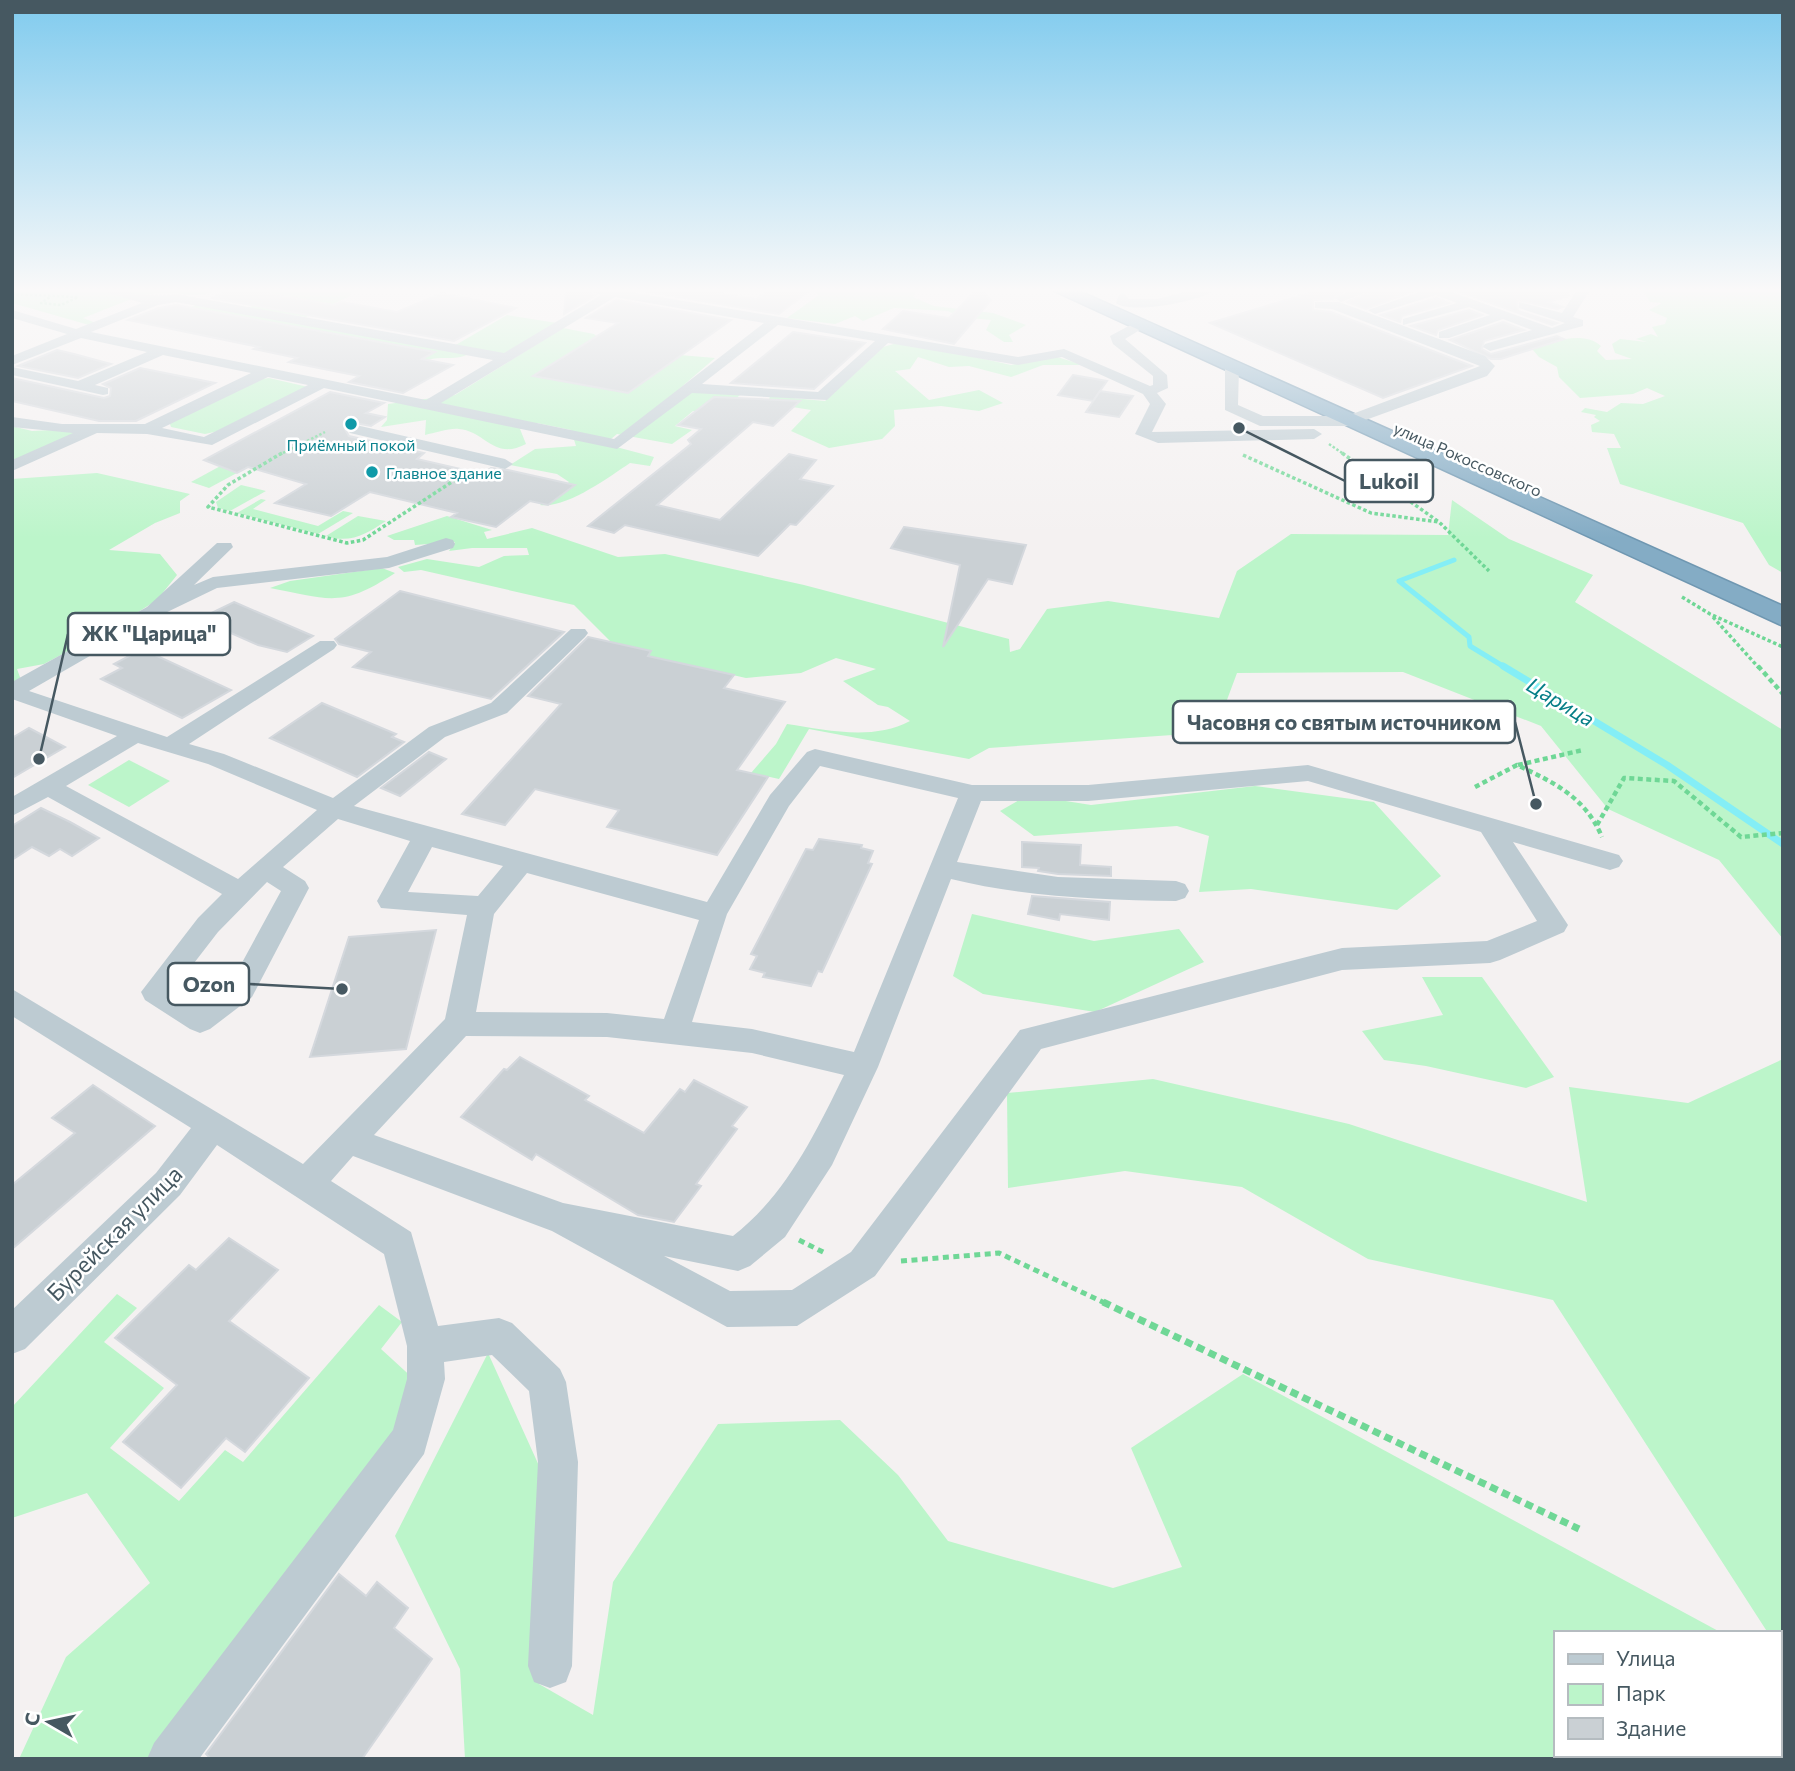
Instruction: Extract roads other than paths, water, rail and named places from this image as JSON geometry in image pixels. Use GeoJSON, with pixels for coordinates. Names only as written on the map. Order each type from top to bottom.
{"type":"FeatureCollection","features":[{"type":"Feature","properties":{"kind":"highway","name":"улица Рокоссовского"},"geometry":{"type":"LineString","coordinates":[[1244,373],[1358,418]]}},
{"type":"Feature","properties":{"kind":"highway","name":"улица Рокоссовского"},"geometry":{"type":"LineString","coordinates":[[1267,373],[1358,418],[1609,530]]}},
{"type":"Feature","properties":{"kind":"highway"},"geometry":{"type":"LineString","coordinates":[[1609,530],[1783,597]]}},
{"type":"Feature","properties":{"kind":"highway"},"geometry":{"type":"LineString","coordinates":[[1609,530],[1783,617]]}},
{"type":"Feature","properties":{"kind":"street"},"geometry":{"type":"LineString","coordinates":[[19,373],[103,391]]}},
{"type":"Feature","properties":{"kind":"street"},"geometry":{"type":"LineString","coordinates":[[79,386],[110,373]]}},
{"type":"Feature","properties":{"kind":"street"},"geometry":{"type":"LineString","coordinates":[[147,429],[264,373],[617,444],[709,373]]}},
{"type":"Feature","properties":{"kind":"street"},"geometry":{"type":"LineString","coordinates":[[425,407],[482,373]]}},
{"type":"Feature","properties":{"kind":"street"},"geometry":{"type":"LineString","coordinates":[[689,388],[822,397],[848,373]]}},
{"type":"Feature","properties":{"kind":"street"},"geometry":{"type":"LineString","coordinates":[[1107,373],[1147,391],[1158,404],[1143,435],[1158,438],[1314,434]]}},
{"type":"Feature","properties":{"kind":"street"},"geometry":{"type":"LineString","coordinates":[[1147,391],[1161,388],[1160,375],[1157,373]]}},
{"type":"Feature","properties":{"kind":"street"},"geometry":{"type":"LineString","coordinates":[[1232,373],[1230,407],[1260,421],[1300,423],[1358,418],[1454,378],[1482,373]]}},
{"type":"Feature","properties":{"kind":"street"},"geometry":{"type":"LineString","coordinates":[[1413,397],[1434,406],[1492,384],[1454,378]]}},
{"type":"Feature","properties":{"kind":"street"},"geometry":{"type":"LineString","coordinates":[[12,422],[34,428],[103,426],[147,429],[206,442],[320,385]]}},
{"type":"Feature","properties":{"kind":"street"},"geometry":{"type":"LineString","coordinates":[[428,446],[473,416]]}},
{"type":"Feature","properties":{"kind":"street"},"geometry":{"type":"LineString","coordinates":[[12,466],[103,426]]}},
{"type":"Feature","properties":{"kind":"street"},"geometry":{"type":"LineString","coordinates":[[356,430],[505,464]]}},
{"type":"Feature","properties":{"kind":"street"},"geometry":{"type":"LineString","coordinates":[[12,692],[48,668],[154,611],[224,547]]}},
{"type":"Feature","properties":{"kind":"street"},"geometry":{"type":"LineString","coordinates":[[265,868],[296,888],[242,989],[200,1021],[155,992],[208,925],[240,892],[265,868],[334,809],[437,732],[499,708],[578,632]]}},
{"type":"Feature","properties":{"kind":"street"},"geometry":{"type":"LineString","coordinates":[[169,746],[327,645]]}},
{"type":"Feature","properties":{"kind":"street"},"geometry":{"type":"LineString","coordinates":[[12,692],[133,736],[216,759],[334,809],[425,837],[522,861],[714,915]]}},
{"type":"Feature","properties":{"kind":"street"},"geometry":{"type":"LineString","coordinates":[[12,808],[133,736]]}},
{"type":"Feature","properties":{"kind":"street"},"geometry":{"type":"LineString","coordinates":[[674,1032],[714,915],[779,801],[815,757],[972,793],[1088,793],[1308,773],[1610,861]]}},
{"type":"Feature","properties":{"kind":"street"},"geometry":{"type":"LineString","coordinates":[[48,787],[240,892]]}},
{"type":"Feature","properties":{"kind":"street"},"geometry":{"type":"LineString","coordinates":[[458,1024],[607,1025],[674,1032],[752,1041],[863,1067],[972,793]]}},
{"type":"Feature","properties":{"kind":"street"},"geometry":{"type":"LineString","coordinates":[[563,1219],[727,1309],[797,1308],[863,1264],[1031,1038],[1342,959],[1490,952],[1553,925],[1490,826]]}},
{"type":"Feature","properties":{"kind":"street"},"geometry":{"type":"LineString","coordinates":[[425,837],[390,901],[486,906]]}},
{"type":"Feature","properties":{"kind":"street"},"geometry":{"type":"LineString","coordinates":[[348,1140],[458,1024],[481,911],[522,861]]}},
{"type":"Feature","properties":{"kind":"street"},"geometry":{"type":"LineString","coordinates":[[942,868],[990,880],[1118,891],[1177,891]]}},
{"type":"Feature","properties":{"kind":"street"},"geometry":{"type":"LineString","coordinates":[[12,1001],[211,1127],[307,1183],[399,1244],[425,1346],[426,1379],[410,1440],[170,1759]]}},
{"type":"Feature","properties":{"kind":"street","name":"Бурейская улица"},"geometry":{"type":"LineString","coordinates":[[12,1336],[168,1184],[211,1127]]}},
{"type":"Feature","properties":{"kind":"street"},"geometry":{"type":"LineString","coordinates":[[425,1346],[499,1336],[547,1382],[558,1462],[550,1666]]}},
{"type":"Feature","properties":{"kind":"lane"},"geometry":{"type":"LineString","coordinates":[[154,611],[213,583],[389,562],[446,544]]}},
{"type":"Feature","properties":{"kind":"lane"},"geometry":{"type":"LineString","coordinates":[[307,1183],[348,1140],[563,1219],[738,1254],[773,1226],[821,1154],[863,1067]]}},
{"type":"Feature","properties":{"kind":"waterway","name":"Царица"},"geometry":{"type":"LineString","coordinates":[[1454,560],[1399,581],[1469,637],[1470,646],[1506,668]]}},
{"type":"Feature","properties":{"kind":"waterway","name":"Царица"},"geometry":{"type":"LineString","coordinates":[[1503,666],[1667,765],[1783,844]]}},
{"type":"Feature","properties":{"kind":"place","name":"Приёмный покой"},"geometry":{"type":"Point","coordinates":[351,424]}},
{"type":"Feature","properties":{"kind":"place","name":"Lukoil"},"geometry":{"type":"Point","coordinates":[1239,428]}},
{"type":"Feature","properties":{"kind":"place","name":"Главное здание"},"geometry":{"type":"Point","coordinates":[372,472]}},
{"type":"Feature","properties":{"kind":"place","name":"ЖК \"Царица\""},"geometry":{"type":"Point","coordinates":[39,759]}},
{"type":"Feature","properties":{"kind":"place","name":"Часовня со святым источником"},"geometry":{"type":"Point","coordinates":[1536,804]}},
{"type":"Feature","properties":{"kind":"place","name":"Ozon"},"geometry":{"type":"Point","coordinates":[342,989]}}]}
